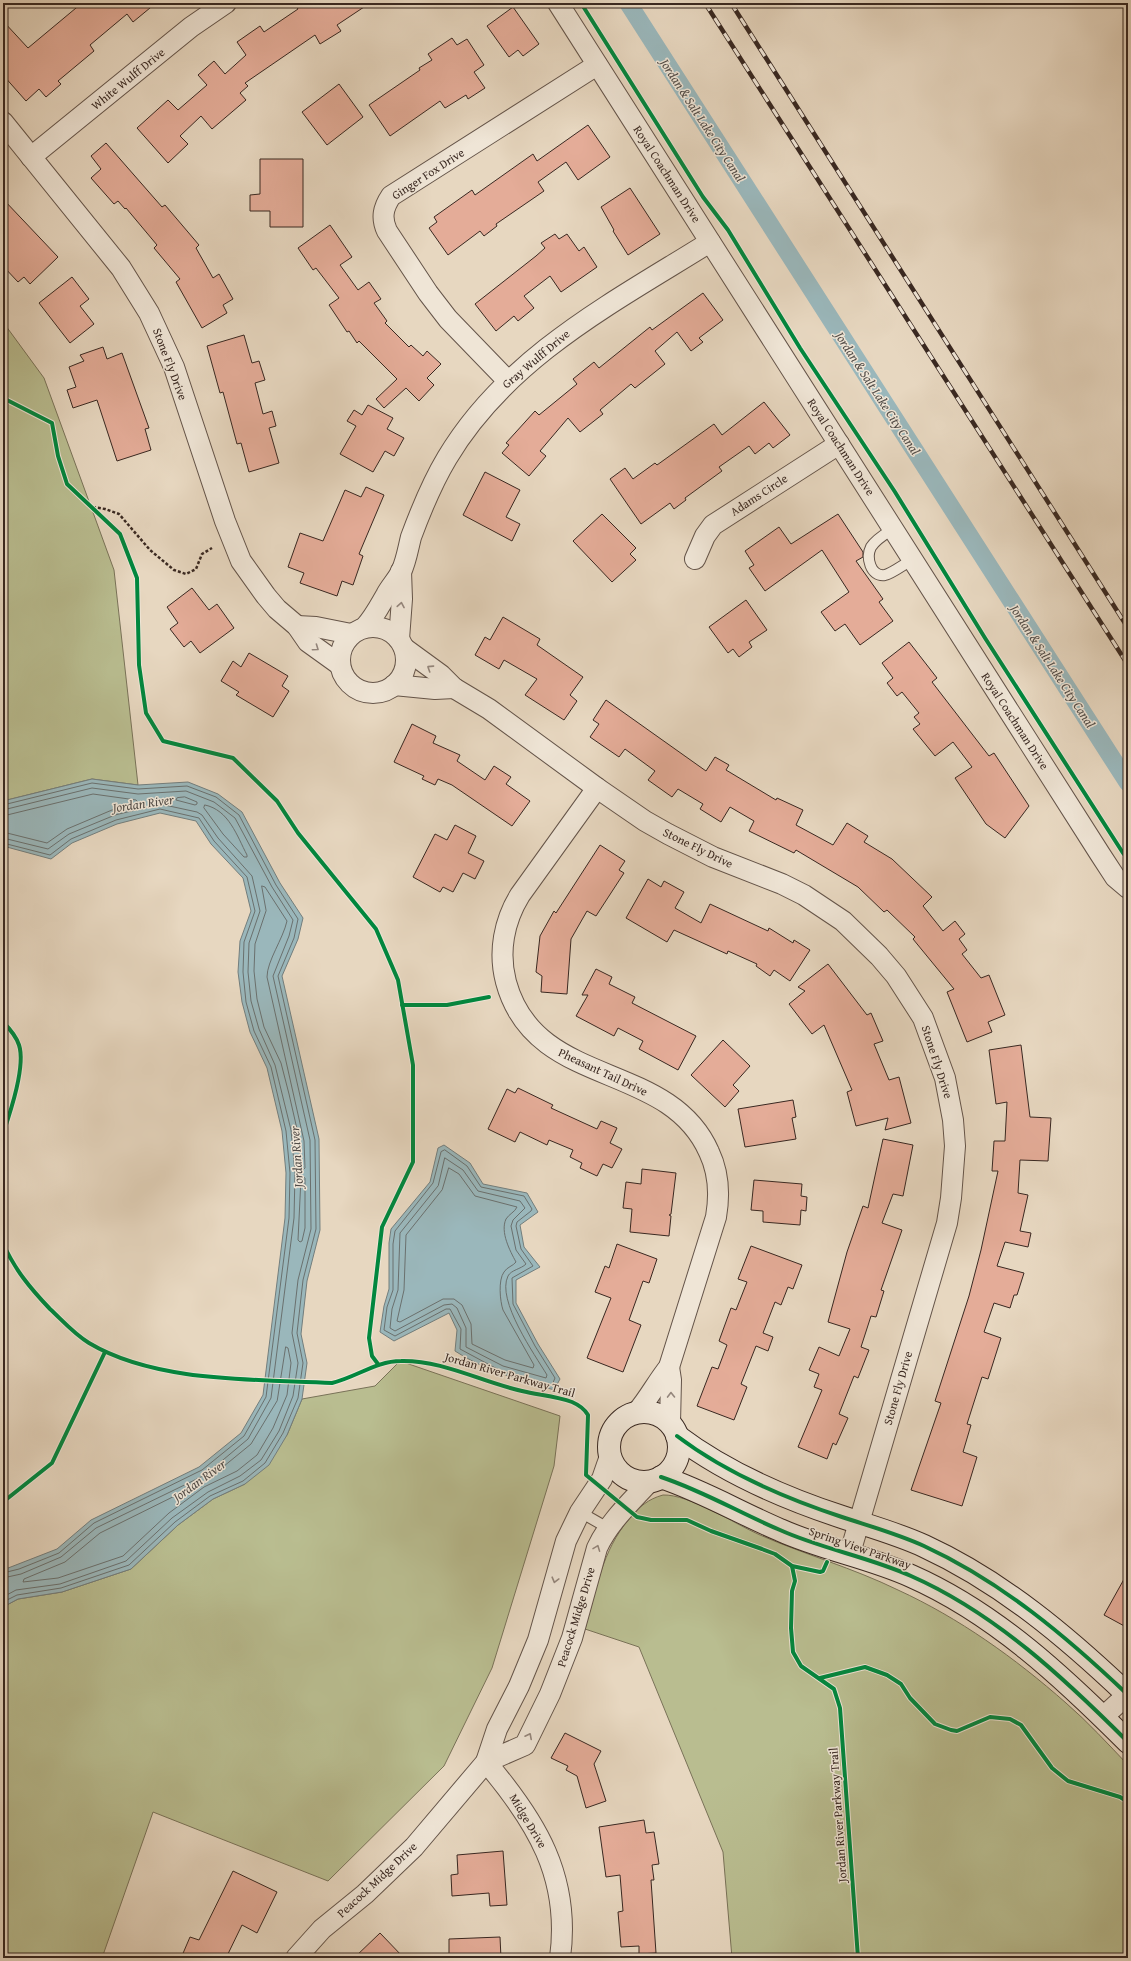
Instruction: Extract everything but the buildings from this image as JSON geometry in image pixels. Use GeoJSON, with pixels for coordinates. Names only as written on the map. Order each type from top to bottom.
{"type":"FeatureCollection","features":[{"type":"Feature","properties":{"kind":"street","name":"Royal Coachman Drive"},"geometry":{"type":"LineString","coordinates":[[558,3],[1100,854],[1116,877],[1128,888]]}},
{"type":"Feature","properties":{"kind":"street","name":"White Wulff Drive"},"geometry":{"type":"LineString","coordinates":[[31,157],[218,5]]}},
{"type":"Feature","properties":{"kind":"street","name":"Ginger Fox Drive"},"geometry":{"type":"LineString","coordinates":[[508,380],[459,332],[428,294],[387,231],[383,219],[384,207],[390,196],[597,65]]}},
{"type":"Feature","properties":{"kind":"street","name":"Stone Fly Drive"},"geometry":{"type":"LineString","coordinates":[[3,122],[121,268],[149,313],[164,341],[174,367],[232,541],[253,580],[277,609],[297,626],[308,642],[340,666]]}},
{"type":"Feature","properties":{"kind":"street","name":"Gray Wulff Drive"},"geometry":{"type":"LineString","coordinates":[[358,631],[379,610],[385,595],[401,572],[423,506],[447,457],[474,418],[508,380],[547,347],[572,329],[710,242]]}},
{"type":"Feature","properties":{"kind":"street","name":"Adams Circle"},"geometry":{"type":"LineString","coordinates":[[695,560],[705,536],[713,525],[839,444]]}},
{"type":"Feature","properties":{"kind":"street","name":"Gray Wulff Drive"},"geometry":{"type":"LineString","coordinates":[[401,572],[401,644]]}},
{"type":"Feature","properties":{"kind":"street"},"geometry":{"type":"LineString","coordinates":[[297,626],[358,631],[380,627],[394,634],[401,644],[405,668],[401,677],[394,685],[386,690],[376,693],[366,692],[357,689],[346,679],[340,666],[341,648],[358,631]]}},
{"type":"Feature","properties":{"kind":"street","name":"Stone Fly Drive"},"geometry":{"type":"LineString","coordinates":[[401,644],[441,675],[454,688],[489,709],[597,788],[668,834],[713,857],[782,884],[804,895],[843,921],[879,956],[896,976],[923,1018],[937,1052],[945,1078],[953,1120],[955,1146],[951,1198],[946,1223],[850,1553]]}},
{"type":"Feature","properties":{"kind":"street"},"geometry":{"type":"LineString","coordinates":[[394,685],[435,689],[454,688]]}},
{"type":"Feature","properties":{"kind":"street","name":"Pheasant Tail Drive"},"geometry":{"type":"LineString","coordinates":[[597,788],[511,909],[503,941],[504,974],[512,1001],[522,1019],[545,1043],[573,1060],[668,1102],[698,1131],[713,1160],[718,1175],[719,1190],[716,1217],[669,1367],[661,1376],[652,1394],[637,1412]]}},
{"type":"Feature","properties":{"kind":"street","name":"Pheasant Tail Drive"},"geometry":{"type":"LineString","coordinates":[[669,1367],[674,1430]]}},
{"type":"Feature","properties":{"kind":"street"},"geometry":{"type":"LineString","coordinates":[[637,1412],[655,1413],[674,1430],[679,1448],[676,1460],[670,1470],[655,1479],[628,1478],[620,1473],[614,1465],[608,1446],[614,1428],[628,1415],[637,1412]]}},
{"type":"Feature","properties":{"kind":"street","name":"Spring View Parkway"},"geometry":{"type":"LineString","coordinates":[[674,1430],[710,1460],[759,1484],[802,1504],[859,1522],[923,1546],[971,1570],[1043,1619],[1065,1637],[1128,1695]]}},
{"type":"Feature","properties":{"kind":"street","name":"Peacock Midge Drive"},"geometry":{"type":"LineString","coordinates":[[296,1958],[322,1930],[365,1894],[414,1847],[486,1762],[497,1729],[533,1652],[546,1616],[562,1555],[580,1512],[602,1479],[610,1456]]}},
{"type":"Feature","properties":{"kind":"street","name":"Spring View Parkway"},"geometry":{"type":"LineString","coordinates":[[655,1479],[701,1492],[781,1531],[850,1553],[912,1576],[962,1603],[1025,1647],[1059,1676],[1128,1742]]}},
{"type":"Feature","properties":{"kind":"street","name":"Peacock Midge Drive"},"geometry":{"type":"LineString","coordinates":[[486,1762],[525,1745],[561,1667],[574,1632],[597,1548],[608,1528],[655,1479]]}},
{"type":"Feature","properties":{"kind":"street"},"geometry":{"type":"LineString","coordinates":[[1103,1717],[1128,1695]]}},
{"type":"Feature","properties":{"kind":"street","name":"Midge Drive"},"geometry":{"type":"LineString","coordinates":[[486,1762],[524,1810],[549,1858],[556,1881],[560,1905],[562,1926],[560,1958]]}},
{"type":"Feature","properties":{"kind":"lane"},"geometry":{"type":"LineString","coordinates":[[893,529],[877,540],[870,548],[869,560],[872,570],[878,575],[886,575],[912,560]]}},
{"type":"Feature","properties":{"kind":"lane"},"geometry":{"type":"LineString","coordinates":[[580,1512],[608,1528]]}},
{"type":"Feature","properties":{"kind":"path"},"geometry":{"type":"LineString","coordinates":[[83,501],[96,514]]}},
{"type":"Feature","properties":{"kind":"path"},"geometry":{"type":"LineString","coordinates":[[88,506],[105,509],[119,514],[150,550],[174,570],[186,574],[196,569],[202,554],[212,548]]}},
{"type":"Feature","properties":{"kind":"green space"},"geometry":{"type":"Polygon","coordinates":[[[3,322],[44,378],[114,570],[138,785],[92,779],[3,801],[3,322]]]}},
{"type":"Feature","properties":{"kind":"green space"},"geometry":{"type":"Polygon","coordinates":[[[400,1361],[560,1416],[554,1466],[492,1668],[444,1766],[328,1881],[153,1812],[102,1958],[3,1958],[3,1607],[18,1599],[62,1592],[131,1569],[178,1525],[213,1499],[245,1484],[287,1435],[302,1399],[375,1386],[400,1361]]]}},
{"type":"Feature","properties":{"kind":"green space"},"geometry":{"type":"Polygon","coordinates":[[[663,1495],[686,1499],[699,1504],[760,1535],[864,1575],[921,1601],[965,1626],[1007,1655],[1047,1686],[1090,1725],[1128,1765],[1128,1958],[732,1958],[723,1852],[639,1647],[585,1629],[601,1571],[612,1544],[636,1511],[648,1501],[663,1495]]]}},
{"type":"Feature","properties":{"kind":"water","name":"Jordan River"},"geometry":{"type":"Polygon","coordinates":[[[92,779],[138,785],[188,782],[218,794],[242,812],[280,883],[303,918],[298,939],[282,976],[319,1139],[320,1230],[307,1281],[301,1334],[307,1363],[302,1399],[287,1435],[269,1465],[245,1484],[213,1499],[178,1525],[131,1569],[62,1592],[18,1599],[3,1607],[3,1570],[57,1549],[91,1520],[199,1467],[241,1433],[263,1395],[285,1218],[286,1173],[282,1131],[267,1068],[250,1032],[242,1002],[238,972],[240,941],[251,911],[243,878],[211,844],[196,821],[160,813],[117,824],[72,843],[51,859],[3,846],[3,801],[92,779]]]}},
{"type":"Feature","properties":{"kind":"water"},"geometry":{"type":"Polygon","coordinates":[[[444,1145],[470,1163],[483,1184],[527,1193],[538,1212],[520,1225],[524,1247],[540,1267],[516,1280],[516,1303],[538,1344],[560,1379],[554,1390],[491,1370],[455,1351],[457,1330],[449,1313],[394,1341],[380,1332],[384,1306],[389,1289],[389,1243],[391,1229],[430,1182],[438,1148],[444,1145]]]}},
{"type":"Feature","properties":{"kind":"waterway","name":"Jordan & Salt Lake City Canal"},"geometry":{"type":"LineString","coordinates":[[628,3],[1128,783]]}},
{"type":"Feature","properties":{"kind":"railway"},"geometry":{"type":"LineString","coordinates":[[705,3],[1128,665]]}},
{"type":"Feature","properties":{"kind":"railway"},"geometry":{"type":"LineString","coordinates":[[731,3],[1128,628]]}},
{"type":"Feature","properties":{"kind":"cycle path"},"geometry":{"type":"LineString","coordinates":[[581,3],[703,197],[728,230],[800,348],[895,492],[985,638],[1128,859]]}},
{"type":"Feature","properties":{"kind":"cycle path"},"geometry":{"type":"LineString","coordinates":[[3,398],[52,423],[58,456],[67,484],[120,534],[137,578],[139,665],[146,713],[163,741],[233,758],[277,801],[298,833],[376,929],[398,980],[413,1065],[413,1162],[382,1227],[369,1338],[372,1356],[378,1364]]}},
{"type":"Feature","properties":{"kind":"cycle path"},"geometry":{"type":"LineString","coordinates":[[402,1005],[447,1005],[489,997]]}},
{"type":"Feature","properties":{"kind":"cycle path"},"geometry":{"type":"LineString","coordinates":[[3,1022],[16,1039],[21,1054],[19,1077],[3,1134]]}},
{"type":"Feature","properties":{"kind":"cycle path","name":"Jordan River Parkway Trail"},"geometry":{"type":"LineString","coordinates":[[3,1243],[12,1261],[24,1278],[50,1309],[73,1331],[89,1343],[116,1356],[145,1366],[175,1372],[239,1379],[332,1383],[383,1364],[401,1361],[417,1362],[447,1368],[507,1387],[566,1400],[585,1410],[588,1415],[586,1475],[637,1517],[651,1520],[687,1520],[711,1531],[775,1554],[792,1566],[820,1572],[823,1571],[827,1562]]}},
{"type":"Feature","properties":{"kind":"cycle path"},"geometry":{"type":"LineString","coordinates":[[3,1502],[52,1463],[105,1352]]}},
{"type":"Feature","properties":{"kind":"cycle path"},"geometry":{"type":"LineString","coordinates":[[677,1436],[715,1462],[777,1493],[820,1510],[883,1530],[924,1546],[953,1560],[980,1576],[1032,1612],[1081,1652],[1128,1695]]}},
{"type":"Feature","properties":{"kind":"cycle path"},"geometry":{"type":"LineString","coordinates":[[661,1477],[707,1495],[796,1537],[895,1569],[942,1591],[1000,1628],[1027,1649],[1079,1694],[1128,1742]]}},
{"type":"Feature","properties":{"kind":"cycle path","name":"Jordan River Parkway Trail"},"geometry":{"type":"LineString","coordinates":[[792,1566],[795,1581],[792,1591],[791,1628],[793,1652],[801,1666],[834,1689],[840,1708],[858,1958]]}},
{"type":"Feature","properties":{"kind":"cycle path"},"geometry":{"type":"LineString","coordinates":[[820,1678],[865,1667],[887,1675],[901,1684],[910,1698],[935,1724],[951,1730],[957,1731],[990,1717],[1010,1719],[1021,1725],[1052,1768],[1068,1781],[1120,1797],[1128,1802]]}}]}
